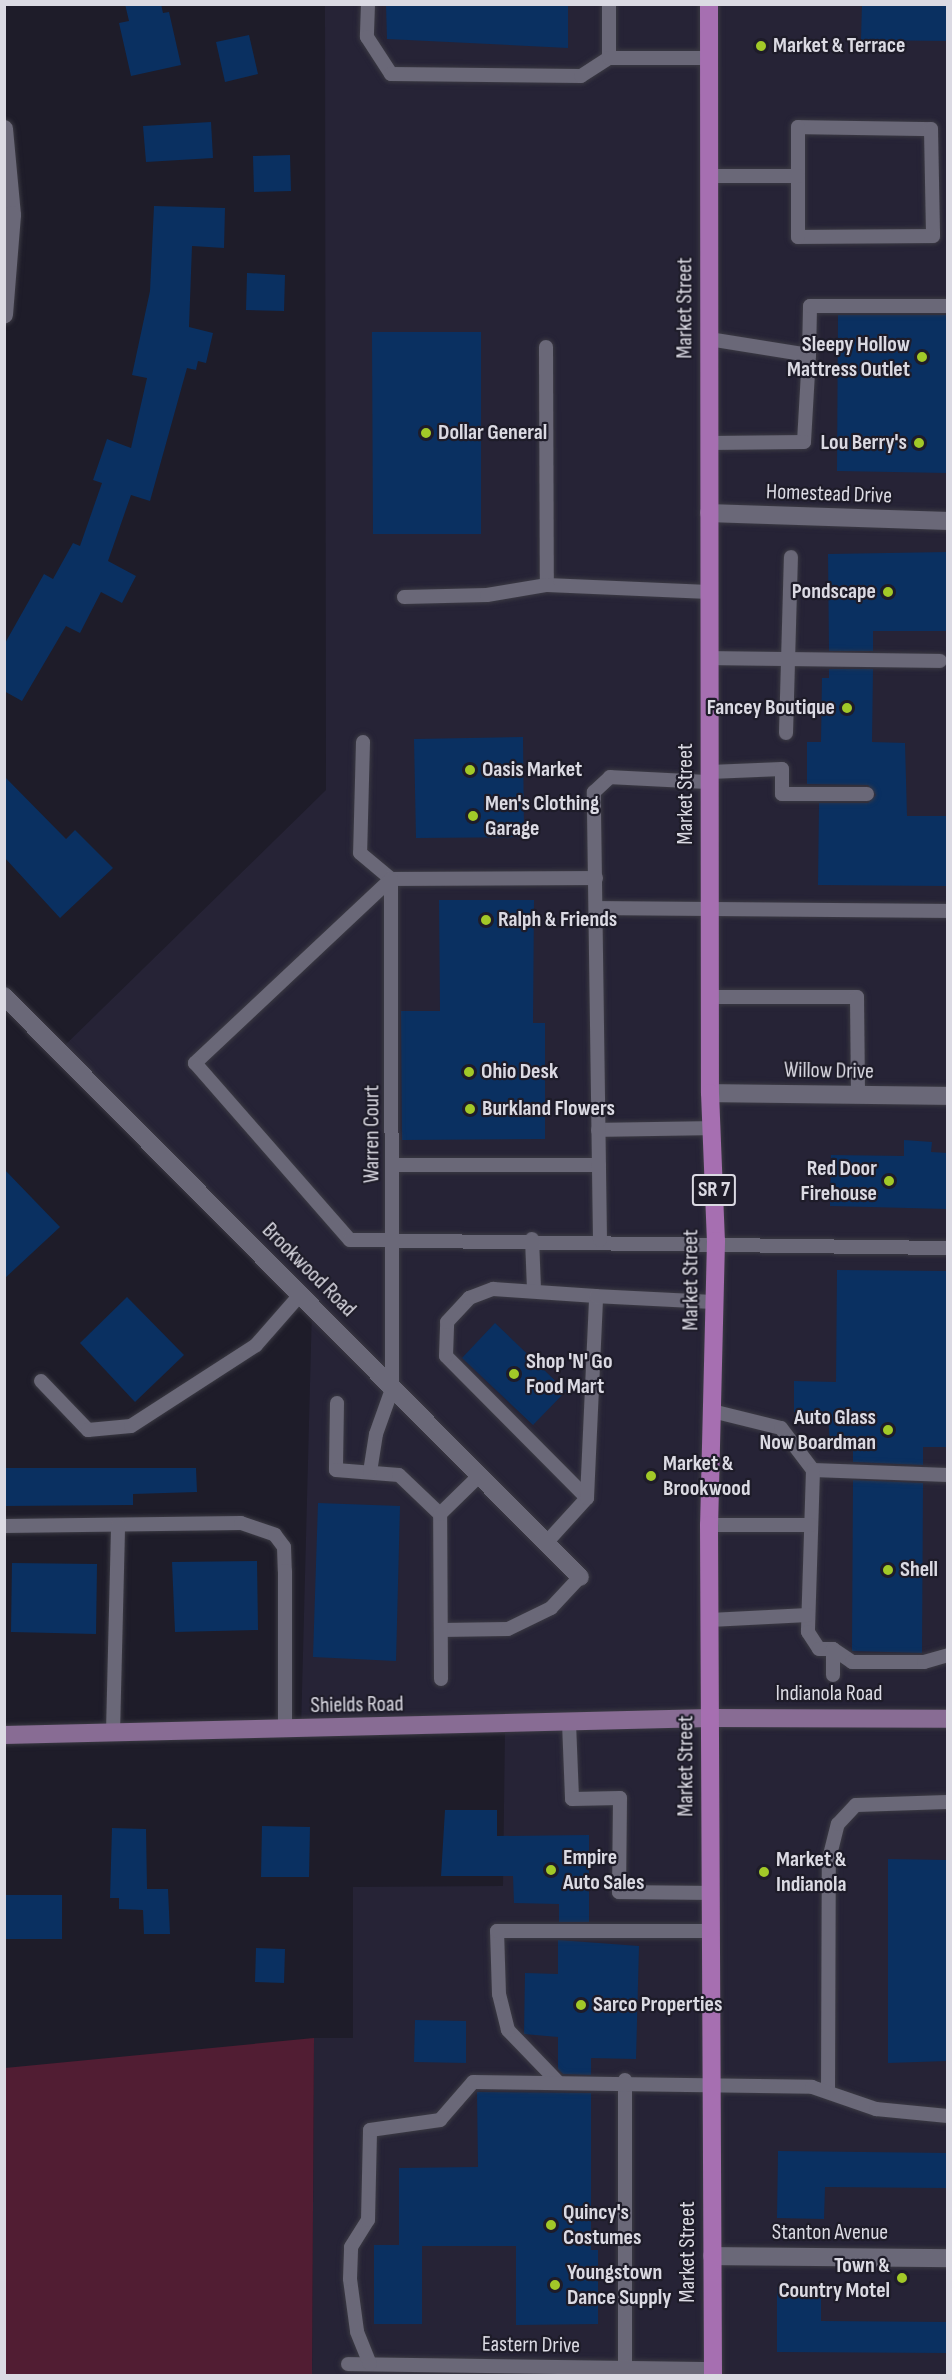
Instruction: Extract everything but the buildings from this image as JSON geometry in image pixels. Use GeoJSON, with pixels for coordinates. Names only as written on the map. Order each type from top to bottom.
{"type":"FeatureCollection","features":[{"type":"Feature","properties":{"kind":"main road","name":"Market Street"},"geometry":{"type":"LineString","coordinates":[[709,4],[710,1093],[716,1241],[709,1525],[713,2372]]}},
{"type":"Feature","properties":{"kind":"main road","name":"Shields Road"},"geometry":{"type":"LineString","coordinates":[[4,1735],[710,1718]]}},
{"type":"Feature","properties":{"kind":"main road","name":"Indianola Road"},"geometry":{"type":"LineString","coordinates":[[710,1718],[948,1719]]}},
{"type":"Feature","properties":{"kind":"street"},"geometry":{"type":"LineString","coordinates":[[4,129],[12,215],[4,315]]}},
{"type":"Feature","properties":{"kind":"street","name":"Homestead Drive"},"geometry":{"type":"LineString","coordinates":[[709,513],[948,520]]}},
{"type":"Feature","properties":{"kind":"street","name":"Brookwood Road"},"geometry":{"type":"LineString","coordinates":[[4,996],[580,1577]]}},
{"type":"Feature","properties":{"kind":"street","name":"Willow Drive"},"geometry":{"type":"LineString","coordinates":[[710,1093],[948,1096]]}},
{"type":"Feature","properties":{"kind":"street","name":"Stanton Avenue"},"geometry":{"type":"LineString","coordinates":[[712,2256],[948,2258]]}},
{"type":"Feature","properties":{"kind":"lane"},"geometry":{"type":"LineString","coordinates":[[368,4],[367,37],[391,74],[581,76],[609,58],[709,58]]}},
{"type":"Feature","properties":{"kind":"lane"},"geometry":{"type":"LineString","coordinates":[[609,4],[609,58]]}},
{"type":"Feature","properties":{"kind":"lane"},"geometry":{"type":"LineString","coordinates":[[798,128],[931,129],[933,236],[798,237],[798,176],[798,128]]}},
{"type":"Feature","properties":{"kind":"lane"},"geometry":{"type":"LineString","coordinates":[[709,176],[798,176]]}},
{"type":"Feature","properties":{"kind":"lane"},"geometry":{"type":"LineString","coordinates":[[709,443],[804,442],[810,306],[948,306]]}},
{"type":"Feature","properties":{"kind":"lane"},"geometry":{"type":"LineString","coordinates":[[709,339],[809,355]]}},
{"type":"Feature","properties":{"kind":"lane"},"geometry":{"type":"LineString","coordinates":[[546,347],[547,585]]}},
{"type":"Feature","properties":{"kind":"lane"},"geometry":{"type":"LineString","coordinates":[[786,733],[791,557]]}},
{"type":"Feature","properties":{"kind":"lane"},"geometry":{"type":"LineString","coordinates":[[404,597],[488,595],[547,585],[709,592]]}},
{"type":"Feature","properties":{"kind":"lane"},"geometry":{"type":"LineString","coordinates":[[710,658],[940,661]]}},
{"type":"Feature","properties":{"kind":"lane"},"geometry":{"type":"LineString","coordinates":[[363,742],[360,853],[391,879],[596,878]]}},
{"type":"Feature","properties":{"kind":"lane"},"geometry":{"type":"LineString","coordinates":[[600,1240],[594,792],[610,777],[710,777],[782,769],[782,794],[867,794]]}},
{"type":"Feature","properties":{"kind":"lane"},"geometry":{"type":"LineString","coordinates":[[391,879],[195,1063],[350,1240],[716,1241],[948,1248]]}},
{"type":"Feature","properties":{"kind":"lane","name":"Warren Court"},"geometry":{"type":"LineString","coordinates":[[370,1472],[376,1434],[392,1389],[391,879]]}},
{"type":"Feature","properties":{"kind":"lane"},"geometry":{"type":"LineString","coordinates":[[597,908],[948,911]]}},
{"type":"Feature","properties":{"kind":"lane"},"geometry":{"type":"LineString","coordinates":[[710,996],[857,997],[858,1096]]}},
{"type":"Feature","properties":{"kind":"lane"},"geometry":{"type":"LineString","coordinates":[[598,1130],[711,1128]]}},
{"type":"Feature","properties":{"kind":"lane"},"geometry":{"type":"LineString","coordinates":[[393,1165],[598,1165]]}},
{"type":"Feature","properties":{"kind":"lane"},"geometry":{"type":"LineString","coordinates":[[532,1239],[534,1289]]}},
{"type":"Feature","properties":{"kind":"lane"},"geometry":{"type":"LineString","coordinates":[[586,1498],[446,1356],[447,1322],[469,1298],[493,1289],[534,1289],[596,1296],[716,1302]]}},
{"type":"Feature","properties":{"kind":"lane"},"geometry":{"type":"LineString","coordinates":[[41,1381],[88,1430],[132,1426],[256,1346],[300,1295]]}},
{"type":"Feature","properties":{"kind":"lane"},"geometry":{"type":"LineString","coordinates":[[546,1543],[586,1498],[596,1296]]}},
{"type":"Feature","properties":{"kind":"lane"},"geometry":{"type":"LineString","coordinates":[[337,1403],[336,1470],[399,1475],[440,1514],[441,1679]]}},
{"type":"Feature","properties":{"kind":"lane"},"geometry":{"type":"LineString","coordinates":[[712,1411],[781,1428],[813,1470],[808,1632],[819,1649],[833,1649],[852,1662],[924,1662],[948,1655]]}},
{"type":"Feature","properties":{"kind":"lane"},"geometry":{"type":"LineString","coordinates":[[813,1470],[948,1475]]}},
{"type":"Feature","properties":{"kind":"lane"},"geometry":{"type":"LineString","coordinates":[[440,1514],[479,1476]]}},
{"type":"Feature","properties":{"kind":"lane"},"geometry":{"type":"LineString","coordinates":[[4,1526],[241,1523],[275,1535],[284,1547],[285,1730]]}},
{"type":"Feature","properties":{"kind":"lane"},"geometry":{"type":"LineString","coordinates":[[114,1733],[118,1524]]}},
{"type":"Feature","properties":{"kind":"lane"},"geometry":{"type":"LineString","coordinates":[[709,1525],[811,1524]]}},
{"type":"Feature","properties":{"kind":"lane"},"geometry":{"type":"LineString","coordinates":[[441,1630],[508,1629],[551,1608],[580,1577]]}},
{"type":"Feature","properties":{"kind":"lane"},"geometry":{"type":"LineString","coordinates":[[710,1620],[808,1615]]}},
{"type":"Feature","properties":{"kind":"lane"},"geometry":{"type":"LineString","coordinates":[[833,1649],[833,1675]]}},
{"type":"Feature","properties":{"kind":"lane"},"geometry":{"type":"LineString","coordinates":[[569,1723],[572,1799],[620,1798],[619,1892],[711,1893]]}},
{"type":"Feature","properties":{"kind":"lane"},"geometry":{"type":"LineString","coordinates":[[828,2091],[829,1859],[838,1824],[856,1805],[948,1803]]}},
{"type":"Feature","properties":{"kind":"lane"},"geometry":{"type":"LineString","coordinates":[[557,2081],[529,2057],[508,2030],[499,1994],[497,1931],[711,1931]]}},
{"type":"Feature","properties":{"kind":"lane"},"geometry":{"type":"LineString","coordinates":[[369,2364],[357,2331],[350,2279],[351,2247],[368,2220],[370,2130],[440,2121],[473,2082],[625,2080],[828,2091],[876,2109],[948,2116]]}},
{"type":"Feature","properties":{"kind":"lane"},"geometry":{"type":"LineString","coordinates":[[625,2080],[625,2367]]}},
{"type":"Feature","properties":{"kind":"lane","name":"Eastern Drive"},"geometry":{"type":"LineString","coordinates":[[348,2364],[625,2367],[713,2372]]}},
{"type":"Feature","properties":{"kind":"shaded area"},"geometry":{"type":"Polygon","coordinates":[[[325,5],[947,5],[947,2375],[312,2375],[314,2038],[353,2038],[353,1887],[503,1886],[505,1727],[301,1730],[312,1307],[59,1051],[326,790],[325,5]]]}},
{"type":"Feature","properties":{"kind":"shaded area"},"geometry":{"type":"Polygon","coordinates":[[[314,2038],[312,2375],[5,2375],[5,2068],[314,2038]]]}},
{"type":"Feature","properties":{"kind":"place","name":"Market & Terrace"},"geometry":{"type":"Point","coordinates":[761,46]}},
{"type":"Feature","properties":{"kind":"place","name":"Sleepy Hollow Mattress Outlet"},"geometry":{"type":"Point","coordinates":[922,357]}},
{"type":"Feature","properties":{"kind":"place","name":"Dollar General"},"geometry":{"type":"Point","coordinates":[426,433]}},
{"type":"Feature","properties":{"kind":"place","name":"Lou Berry's"},"geometry":{"type":"Point","coordinates":[919,443]}},
{"type":"Feature","properties":{"kind":"place","name":"Pondscape"},"geometry":{"type":"Point","coordinates":[888,592]}},
{"type":"Feature","properties":{"kind":"place","name":"Fancey Boutique"},"geometry":{"type":"Point","coordinates":[847,708]}},
{"type":"Feature","properties":{"kind":"place","name":"Oasis Market"},"geometry":{"type":"Point","coordinates":[470,770]}},
{"type":"Feature","properties":{"kind":"place","name":"Men's Clothing Garage"},"geometry":{"type":"Point","coordinates":[473,816]}},
{"type":"Feature","properties":{"kind":"place","name":"Ralph & Friends"},"geometry":{"type":"Point","coordinates":[486,920]}},
{"type":"Feature","properties":{"kind":"place","name":"Ohio Desk"},"geometry":{"type":"Point","coordinates":[469,1072]}},
{"type":"Feature","properties":{"kind":"place","name":"Burkland Flowers"},"geometry":{"type":"Point","coordinates":[470,1109]}},
{"type":"Feature","properties":{"kind":"place","name":"Red Door Firehouse"},"geometry":{"type":"Point","coordinates":[889,1181]}},
{"type":"Feature","properties":{"kind":"place","name":"Shop 'N' Go Food Mart"},"geometry":{"type":"Point","coordinates":[514,1374]}},
{"type":"Feature","properties":{"kind":"place","name":"Auto Glass Now Boardman"},"geometry":{"type":"Point","coordinates":[888,1430]}},
{"type":"Feature","properties":{"kind":"place","name":"Market & Brookwood"},"geometry":{"type":"Point","coordinates":[651,1476]}},
{"type":"Feature","properties":{"kind":"place","name":"Shell"},"geometry":{"type":"Point","coordinates":[888,1570]}},
{"type":"Feature","properties":{"kind":"place","name":"Empire Auto Sales"},"geometry":{"type":"Point","coordinates":[551,1870]}},
{"type":"Feature","properties":{"kind":"place","name":"Market & Indianola"},"geometry":{"type":"Point","coordinates":[764,1872]}},
{"type":"Feature","properties":{"kind":"place","name":"Sarco Properties"},"geometry":{"type":"Point","coordinates":[581,2005]}},
{"type":"Feature","properties":{"kind":"place","name":"Quincy's Costumes"},"geometry":{"type":"Point","coordinates":[551,2225]}},
{"type":"Feature","properties":{"kind":"place","name":"Town & Country Motel"},"geometry":{"type":"Point","coordinates":[902,2278]}},
{"type":"Feature","properties":{"kind":"place","name":"Youngstown Dance Supply"},"geometry":{"type":"Point","coordinates":[555,2285]}}]}
